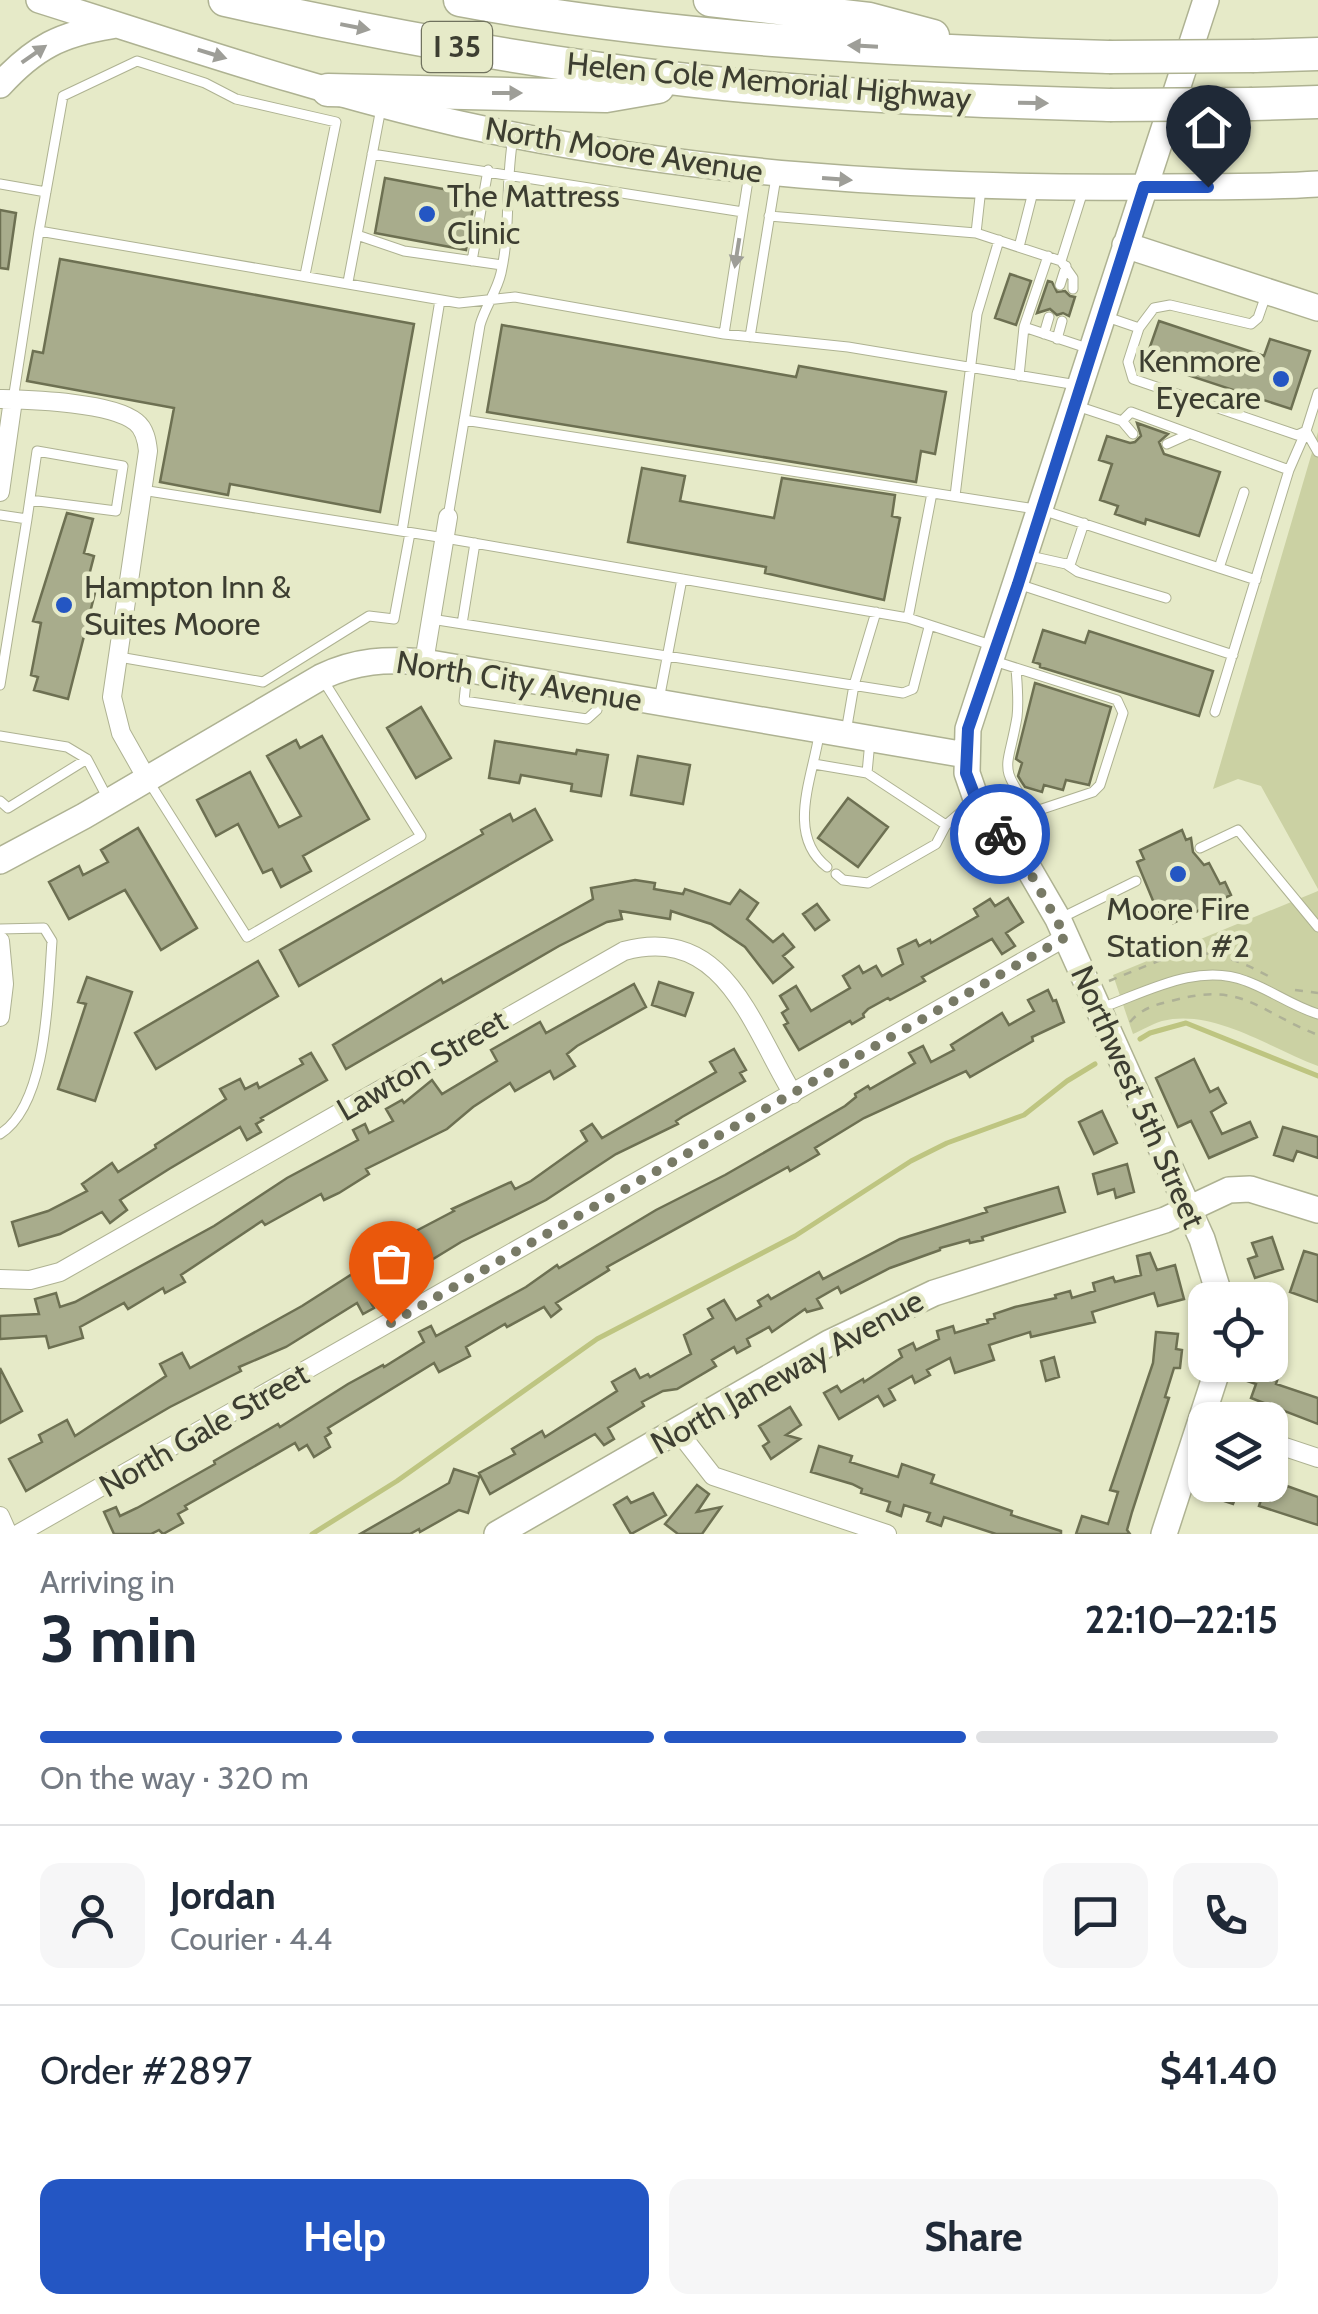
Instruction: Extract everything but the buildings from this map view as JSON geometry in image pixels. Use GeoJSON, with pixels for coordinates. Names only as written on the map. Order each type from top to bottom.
{"type":"FeatureCollection","features":[{"type":"Feature","properties":{"kind":"highway","name":"Helen Cole Memorial Highway"},"geometry":{"type":"LineString","coordinates":[[225,0],[452,46],[692,81],[916,98],[1110,104],[1318,102]]}},
{"type":"Feature","properties":{"kind":"highway","name":"Helen Cole Memorial Highway"},"geometry":{"type":"LineString","coordinates":[[460,0],[631,26],[771,40],[1109,57],[1318,54]]}},
{"type":"Feature","properties":{"kind":"highway"},"geometry":{"type":"LineString","coordinates":[[710,0],[868,19],[995,54]]}},
{"type":"Feature","properties":{"kind":"highway"},"geometry":{"type":"LineString","coordinates":[[328,90],[606,96],[692,81]]}},
{"type":"Feature","properties":{"kind":"street","name":"North Moore Avenue"},"geometry":{"type":"LineString","coordinates":[[40,0],[382,104],[514,135],[689,164],[980,188],[1318,184]]}},
{"type":"Feature","properties":{"kind":"street","name":"Northwest 5th Street"},"geometry":{"type":"LineString","coordinates":[[1206,0],[1018,584],[1001,658],[968,729],[966,773],[992,826],[1028,869],[1062,928],[1217,1282]]}},
{"type":"Feature","properties":{"kind":"street"},"geometry":{"type":"LineString","coordinates":[[0,85],[19,64],[44,46],[74,32],[119,25]]}},
{"type":"Feature","properties":{"kind":"street"},"geometry":{"type":"LineString","coordinates":[[1125,244],[1318,308]]}},
{"type":"Feature","properties":{"kind":"street"},"geometry":{"type":"LineString","coordinates":[[0,492],[6,400],[44,400],[112,411],[144,430],[148,451],[112,698],[121,733],[147,779]]}},
{"type":"Feature","properties":{"kind":"street"},"geometry":{"type":"LineString","coordinates":[[424,662],[448,517]]}},
{"type":"Feature","properties":{"kind":"street","name":"North City Avenue"},"geometry":{"type":"LineString","coordinates":[[0,860],[321,678],[353,663],[370,660],[424,662],[966,755]]}},
{"type":"Feature","properties":{"kind":"street","name":"North Gale Street"},"geometry":{"type":"LineString","coordinates":[[18,1534],[793,1094],[1062,928]]}},
{"type":"Feature","properties":{"kind":"street"},"geometry":{"type":"LineString","coordinates":[[0,941],[0,1017]]}},
{"type":"Feature","properties":{"kind":"street","name":"Lawton Street"},"geometry":{"type":"LineString","coordinates":[[0,1279],[30,1280],[60,1272],[624,951],[647,945],[680,948],[718,970],[793,1094]]}},
{"type":"Feature","properties":{"kind":"street","name":"North Janeway Avenue"},"geometry":{"type":"LineString","coordinates":[[497,1534],[896,1308],[970,1279],[1165,1220],[1229,1190],[1250,1189],[1318,1210]]}},
{"type":"Feature","properties":{"kind":"street"},"geometry":{"type":"LineString","coordinates":[[678,1431],[713,1476],[887,1534]]}},
{"type":"Feature","properties":{"kind":"street"},"geometry":{"type":"LineString","coordinates":[[1288,1448],[1318,1458]]}},
{"type":"Feature","properties":{"kind":"street"},"geometry":{"type":"LineString","coordinates":[[1164,1534],[1188,1464]]}},
{"type":"Feature","properties":{"kind":"street"},"geometry":{"type":"LineString","coordinates":[[0,1516],[8,1534]]}},
{"type":"Feature","properties":{"kind":"lane"},"geometry":{"type":"LineString","coordinates":[[6,400],[63,96],[137,61],[205,82],[236,100],[336,122],[305,276]]}},
{"type":"Feature","properties":{"kind":"lane"},"geometry":{"type":"LineString","coordinates":[[348,282],[382,104]]}},
{"type":"Feature","properties":{"kind":"lane"},"geometry":{"type":"LineString","coordinates":[[448,517],[480,325],[487,301],[500,279],[506,173],[514,135]]}},
{"type":"Feature","properties":{"kind":"lane"},"geometry":{"type":"LineString","coordinates":[[372,154],[744,212]]}},
{"type":"Feature","properties":{"kind":"lane"},"geometry":{"type":"LineString","coordinates":[[472,261],[488,170]]}},
{"type":"Feature","properties":{"kind":"lane"},"geometry":{"type":"LineString","coordinates":[[724,334],[750,171]]}},
{"type":"Feature","properties":{"kind":"lane"},"geometry":{"type":"LineString","coordinates":[[750,337],[776,174]]}},
{"type":"Feature","properties":{"kind":"lane"},"geometry":{"type":"LineString","coordinates":[[0,184],[46,192]]}},
{"type":"Feature","properties":{"kind":"lane"},"geometry":{"type":"LineString","coordinates":[[976,232],[980,188]]}},
{"type":"Feature","properties":{"kind":"lane"},"geometry":{"type":"LineString","coordinates":[[1018,247],[1034,188]]}},
{"type":"Feature","properties":{"kind":"lane"},"geometry":{"type":"LineString","coordinates":[[1060,284],[1084,188]]}},
{"type":"Feature","properties":{"kind":"lane"},"geometry":{"type":"LineString","coordinates":[[770,216],[976,232],[1063,264],[1074,278],[1073,289]]}},
{"type":"Feature","properties":{"kind":"lane"},"geometry":{"type":"LineString","coordinates":[[39,230],[459,303],[516,298],[724,334],[848,348],[1020,376],[1078,395],[1122,421],[1134,434]]}},
{"type":"Feature","properties":{"kind":"lane"},"geometry":{"type":"LineString","coordinates":[[356,235],[404,251],[502,265]]}},
{"type":"Feature","properties":{"kind":"lane"},"geometry":{"type":"LineString","coordinates":[[955,496],[978,314],[999,240]]}},
{"type":"Feature","properties":{"kind":"lane"},"geometry":{"type":"LineString","coordinates":[[1020,376],[1024,327],[1048,256]]}},
{"type":"Feature","properties":{"kind":"lane"},"geometry":{"type":"LineString","coordinates":[[1266,292],[1258,318],[1251,324],[1170,305],[1154,308],[1139,328],[1128,362],[1132,379],[1297,434],[1306,431]]}},
{"type":"Feature","properties":{"kind":"lane"},"geometry":{"type":"LineString","coordinates":[[116,657],[264,682],[369,616],[394,619],[440,300]]}},
{"type":"Feature","properties":{"kind":"lane"},"geometry":{"type":"LineString","coordinates":[[1103,316],[1139,328]]}},
{"type":"Feature","properties":{"kind":"lane"},"geometry":{"type":"LineString","coordinates":[[1044,334],[1049,317]]}},
{"type":"Feature","properties":{"kind":"lane"},"geometry":{"type":"LineString","coordinates":[[1057,339],[1062,321]]}},
{"type":"Feature","properties":{"kind":"lane"},"geometry":{"type":"LineString","coordinates":[[1024,327],[1092,350]]}},
{"type":"Feature","properties":{"kind":"lane"},"geometry":{"type":"LineString","coordinates":[[1215,712],[1290,470],[1318,394]]}},
{"type":"Feature","properties":{"kind":"lane"},"geometry":{"type":"LineString","coordinates":[[1122,421],[1131,412],[1290,470]]}},
{"type":"Feature","properties":{"kind":"lane"},"geometry":{"type":"LineString","coordinates":[[464,420],[1042,510],[1256,580]]}},
{"type":"Feature","properties":{"kind":"lane"},"geometry":{"type":"LineString","coordinates":[[1306,431],[1318,452]]}},
{"type":"Feature","properties":{"kind":"lane"},"geometry":{"type":"LineString","coordinates":[[1167,444],[1187,435]]}},
{"type":"Feature","properties":{"kind":"lane"},"geometry":{"type":"LineString","coordinates":[[0,686],[30,500],[38,451],[124,466],[116,511],[30,500]]}},
{"type":"Feature","properties":{"kind":"lane"},"geometry":{"type":"LineString","coordinates":[[142,490],[908,618],[1001,658],[1116,700],[1123,713],[1100,785],[1093,792],[992,826]]}},
{"type":"Feature","properties":{"kind":"lane"},"geometry":{"type":"LineString","coordinates":[[908,618],[932,492]]}},
{"type":"Feature","properties":{"kind":"lane"},"geometry":{"type":"LineString","coordinates":[[1219,568],[1244,492]]}},
{"type":"Feature","properties":{"kind":"lane"},"geometry":{"type":"LineString","coordinates":[[0,515],[27,519]]}},
{"type":"Feature","properties":{"kind":"lane"},"geometry":{"type":"LineString","coordinates":[[1066,564],[1071,562],[1084,524]]}},
{"type":"Feature","properties":{"kind":"lane"},"geometry":{"type":"LineString","coordinates":[[462,624],[476,544]]}},
{"type":"Feature","properties":{"kind":"lane"},"geometry":{"type":"LineString","coordinates":[[1028,555],[1166,598]]}},
{"type":"Feature","properties":{"kind":"lane"},"geometry":{"type":"LineString","coordinates":[[659,702],[682,579]]}},
{"type":"Feature","properties":{"kind":"lane"},"geometry":{"type":"LineString","coordinates":[[1018,584],[1232,655]]}},
{"type":"Feature","properties":{"kind":"lane"},"geometry":{"type":"LineString","coordinates":[[826,867],[806,845],[804,819],[814,764],[845,734],[854,685],[876,612]]}},
{"type":"Feature","properties":{"kind":"lane"},"geometry":{"type":"LineString","coordinates":[[431,619],[902,693],[913,689],[929,627]]}},
{"type":"Feature","properties":{"kind":"lane"},"geometry":{"type":"LineString","coordinates":[[1001,658],[1017,715],[1006,766],[1014,788],[1033,814]]}},
{"type":"Feature","properties":{"kind":"lane"},"geometry":{"type":"LineString","coordinates":[[147,779],[247,938],[421,836],[321,678]]}},
{"type":"Feature","properties":{"kind":"lane"},"geometry":{"type":"LineString","coordinates":[[845,734],[867,773]]}},
{"type":"Feature","properties":{"kind":"lane"},"geometry":{"type":"LineString","coordinates":[[0,736],[67,748],[88,759],[109,801]]}},
{"type":"Feature","properties":{"kind":"lane"},"geometry":{"type":"LineString","coordinates":[[0,802],[8,808],[88,759]]}},
{"type":"Feature","properties":{"kind":"lane"},"geometry":{"type":"LineString","coordinates":[[814,764],[867,773],[946,826]]}},
{"type":"Feature","properties":{"kind":"lane"},"geometry":{"type":"LineString","coordinates":[[836,874],[843,880],[868,883],[936,844],[946,826],[976,799]]}},
{"type":"Feature","properties":{"kind":"lane"},"geometry":{"type":"LineString","coordinates":[[1200,848],[1238,830],[1318,927]]}},
{"type":"Feature","properties":{"kind":"lane"},"geometry":{"type":"LineString","coordinates":[[1062,928],[1136,881]]}},
{"type":"Feature","properties":{"kind":"lane"},"geometry":{"type":"LineString","coordinates":[[0,929],[44,928],[52,940],[45,1032],[28,1098],[17,1120],[0,1134]]}},
{"type":"Feature","properties":{"kind":"lane"},"geometry":{"type":"LineString","coordinates":[[1098,1008],[1182,979],[1212,974],[1241,978],[1318,1014]]}},
{"type":"Feature","properties":{"kind":"path"},"geometry":{"type":"LineString","coordinates":[[1128,1024],[1140,1011],[1156,1004],[1212,992],[1232,993],[1318,1035]]}},
{"type":"Feature","properties":{"kind":"green space"},"geometry":{"type":"Polygon","coordinates":[[[1318,432],[1318,889],[1261,786],[1238,779],[1213,789],[1318,432]]]}},
{"type":"Feature","properties":{"kind":"green space"},"geometry":{"type":"Polygon","coordinates":[[[1318,891],[1318,1066],[1242,1032],[1202,1020],[1162,1021],[1133,1034],[1113,975],[1318,891]]]}},
{"type":"Feature","properties":{"kind":"waterway"},"geometry":{"type":"LineString","coordinates":[[1140,1039],[1186,1023],[1318,1076]]}},
{"type":"Feature","properties":{"kind":"waterway"},"geometry":{"type":"LineString","coordinates":[[312,1534],[397,1481],[597,1339],[795,1236],[911,1161],[947,1143],[1024,1115],[1095,1064]]}},
{"type":"Feature","properties":{"kind":"way so far"},"geometry":{"type":"LineString","coordinates":[[391,1323],[1066,937],[1045,895],[1000,834]]}},
{"type":"Feature","properties":{"kind":"place","name":"The Mattress Clinic"},"geometry":{"type":"Point","coordinates":[427,214]}},
{"type":"Feature","properties":{"kind":"place","name":"Kenmore Eyecare"},"geometry":{"type":"Point","coordinates":[1281,379]}},
{"type":"Feature","properties":{"kind":"place","name":"Hampton Inn & Suites Moore"},"geometry":{"type":"Point","coordinates":[64,605]}},
{"type":"Feature","properties":{"kind":"place","name":"Moore Fire Station #2"},"geometry":{"type":"Point","coordinates":[1178,874]}},
{"type":"Feature","properties":{"kind":"route"},"geometry":{"type":"LineString","coordinates":[[1000,834],[976,799],[966,773],[968,729],[1144,187],[1208,187]]}}]}
